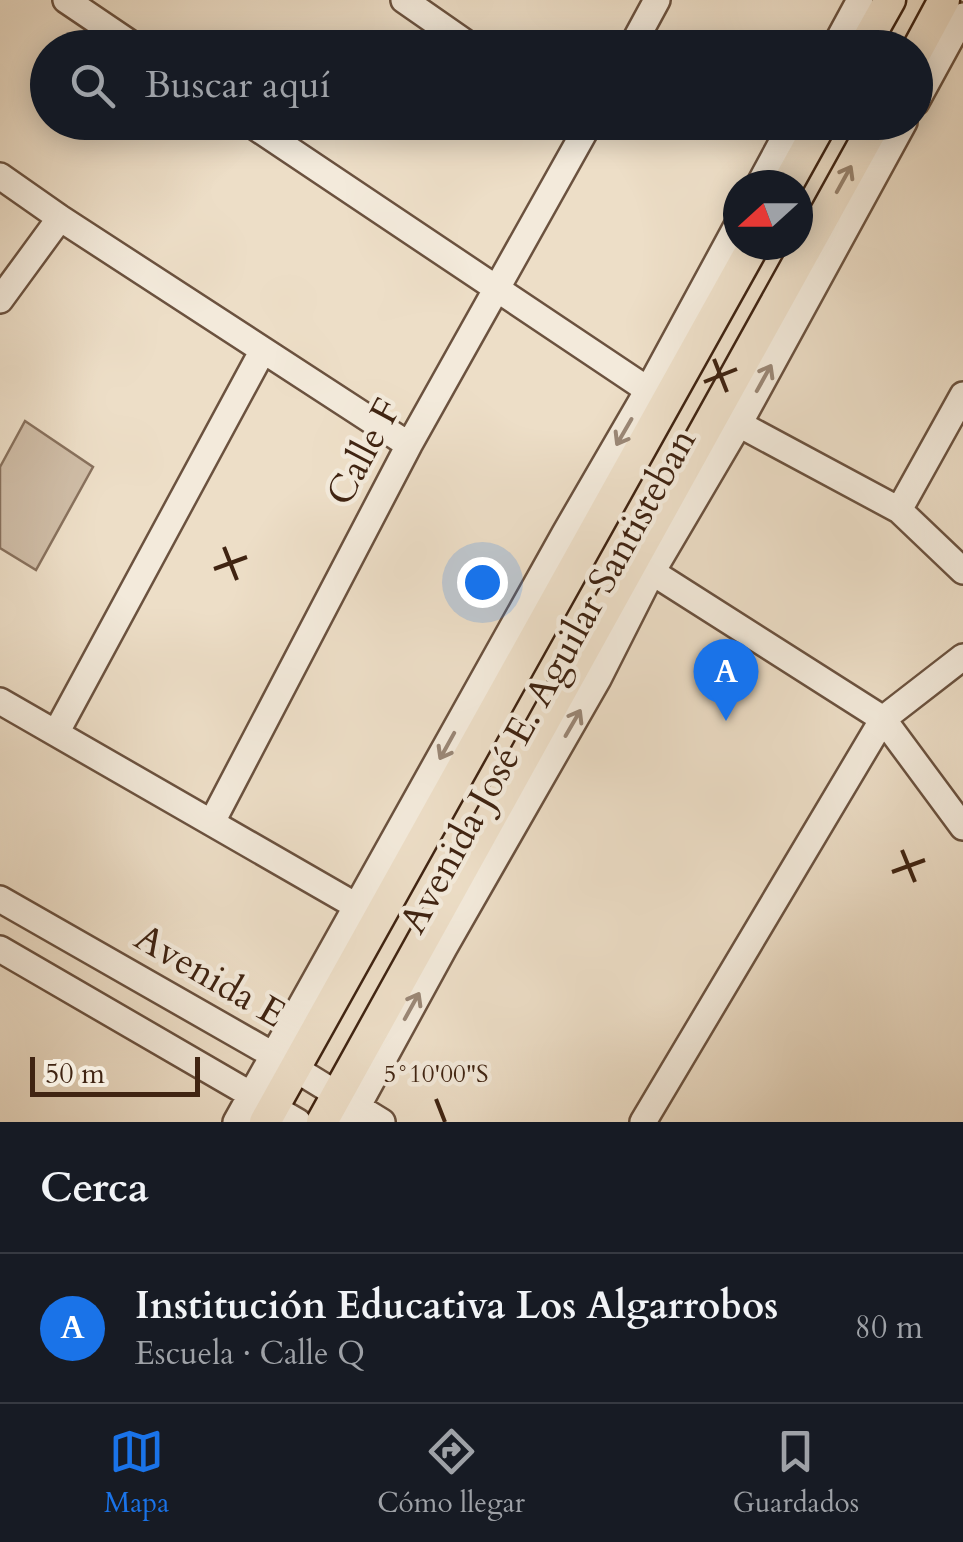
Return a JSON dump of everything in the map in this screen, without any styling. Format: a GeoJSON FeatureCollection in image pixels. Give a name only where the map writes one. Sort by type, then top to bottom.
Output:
{"type":"FeatureCollection","features":[{"type":"Feature","properties":{"kind":"main road"},"geometry":{"type":"LineString","coordinates":[[873,30],[890,0]]}},
{"type":"Feature","properties":{"kind":"main road"},"geometry":{"type":"LineString","coordinates":[[928,30],[944,0]]}},
{"type":"Feature","properties":{"kind":"main road"},"geometry":{"type":"LineString","coordinates":[[795,170],[812,140]]}},
{"type":"Feature","properties":{"kind":"main road","name":"Avenida José E. Aguilar Santisteban"},"geometry":{"type":"LineString","coordinates":[[341,1112],[866,140]]}},
{"type":"Feature","properties":{"kind":"main road","name":"Avenida José E. Aguilar Santisteban"},"geometry":{"type":"LineString","coordinates":[[271,1112],[284,1062],[745,260]]}},
{"type":"Feature","properties":{"kind":"street"},"geometry":{"type":"LineString","coordinates":[[66,0],[110,30]]}},
{"type":"Feature","properties":{"kind":"street"},"geometry":{"type":"LineString","coordinates":[[404,0],[447,30]]}},
{"type":"Feature","properties":{"kind":"street"},"geometry":{"type":"LineString","coordinates":[[641,30],[657,0]]}},
{"type":"Feature","properties":{"kind":"street"},"geometry":{"type":"LineString","coordinates":[[844,30],[860,0]]}},
{"type":"Feature","properties":{"kind":"street"},"geometry":{"type":"LineString","coordinates":[[933,71],[963,16]]}},
{"type":"Feature","properties":{"kind":"street"},"geometry":{"type":"LineString","coordinates":[[275,140],[648,390]]}},
{"type":"Feature","properties":{"kind":"street","name":"Calle F"},"geometry":{"type":"LineString","coordinates":[[212,822],[409,445],[578,140]]}},
{"type":"Feature","properties":{"kind":"street"},"geometry":{"type":"LineString","coordinates":[[767,170],[783,140]]}},
{"type":"Feature","properties":{"kind":"street","name":"Avenida José E. Aguilar Santisteban"},"geometry":{"type":"LineString","coordinates":[[341,1112],[444,948],[598,679],[652,572],[739,424],[894,140]]}},
{"type":"Feature","properties":{"kind":"street"},"geometry":{"type":"LineString","coordinates":[[0,176],[409,445]]}},
{"type":"Feature","properties":{"kind":"street"},"geometry":{"type":"LineString","coordinates":[[0,300],[60,218]]}},
{"type":"Feature","properties":{"kind":"street","name":"Avenida José E. Aguilar Santisteban"},"geometry":{"type":"LineString","coordinates":[[284,1062],[358,907],[723,252]]}},
{"type":"Feature","properties":{"kind":"street"},"geometry":{"type":"LineString","coordinates":[[56,733],[262,350]]}},
{"type":"Feature","properties":{"kind":"street"},"geometry":{"type":"LineString","coordinates":[[898,510],[953,422],[963,394]]}},
{"type":"Feature","properties":{"kind":"street"},"geometry":{"type":"LineString","coordinates":[[739,424],[898,510],[963,570]]}},
{"type":"Feature","properties":{"kind":"street"},"geometry":{"type":"LineString","coordinates":[[652,572],[883,719],[963,827]]}},
{"type":"Feature","properties":{"kind":"street"},"geometry":{"type":"LineString","coordinates":[[644,1122],[883,719],[963,657]]}},
{"type":"Feature","properties":{"kind":"street"},"geometry":{"type":"LineString","coordinates":[[0,701],[358,907]]}},
{"type":"Feature","properties":{"kind":"street","name":"Avenida E"},"geometry":{"type":"LineString","coordinates":[[0,899],[284,1062],[341,1112],[382,1122]]}},
{"type":"Feature","properties":{"kind":"street"},"geometry":{"type":"LineString","coordinates":[[0,950],[271,1112]]}},
{"type":"Feature","properties":{"kind":"street","name":"Avenida José E. Aguilar Santisteban"},"geometry":{"type":"LineString","coordinates":[[236,1122],[271,1112]]}},
{"type":"Feature","properties":{"kind":"shaded area"},"geometry":{"type":"Polygon","coordinates":[[[25,421],[93,467],[36,570],[0,548],[0,467],[25,421]]]}},
{"type":"Feature","properties":{"kind":"place","name":"Institución Educativa Los Algarrobos"},"geometry":{"type":"Point","coordinates":[726,721]}}]}
